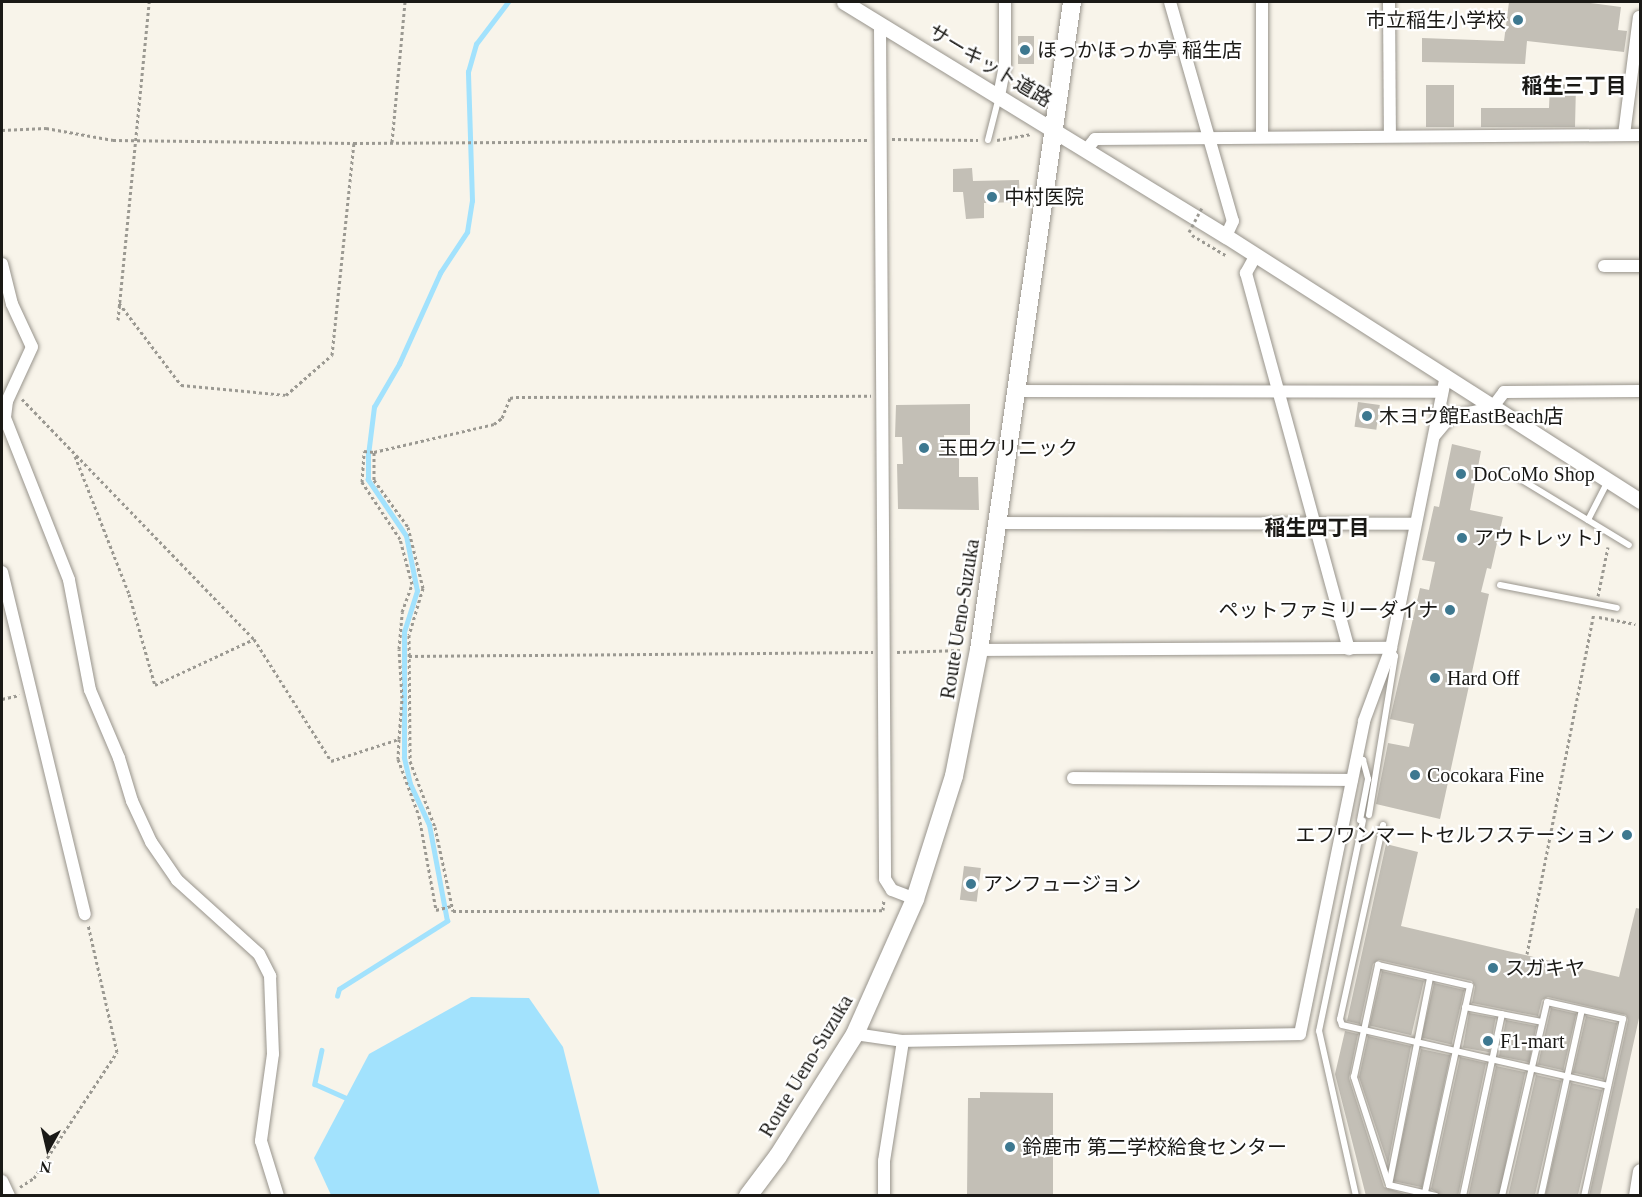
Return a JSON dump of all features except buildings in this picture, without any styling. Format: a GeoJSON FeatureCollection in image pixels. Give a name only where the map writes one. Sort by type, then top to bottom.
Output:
{"type":"FeatureCollection","features":[{"type":"Feature","properties":{"kind":"main road","name":"Route Ueno-Suzuka"},"geometry":{"type":"LineString","coordinates":[[748,1196],[778,1156],[855,1034],[915,899],[954,776],[979,650],[1072,2]]}},
{"type":"Feature","properties":{"kind":"street","name":"サーキット道路"},"geometry":{"type":"LineString","coordinates":[[844,2],[1226,236],[1446,375],[1492,408],[1641,501]]}},
{"type":"Feature","properties":{"kind":"street"},"geometry":{"type":"LineString","coordinates":[[999,96],[1005,66],[1005,2]]}},
{"type":"Feature","properties":{"kind":"street"},"geometry":{"type":"LineString","coordinates":[[1170,2],[1233,221],[1226,236]]}},
{"type":"Feature","properties":{"kind":"street"},"geometry":{"type":"LineString","coordinates":[[1262,2],[1262,137]]}},
{"type":"Feature","properties":{"kind":"street"},"geometry":{"type":"LineString","coordinates":[[1389,2],[1390,135]]}},
{"type":"Feature","properties":{"kind":"street"},"geometry":{"type":"LineString","coordinates":[[1624,135],[1639,17]]}},
{"type":"Feature","properties":{"kind":"street"},"geometry":{"type":"LineString","coordinates":[[880,26],[885,879],[891,888],[915,899]]}},
{"type":"Feature","properties":{"kind":"street"},"geometry":{"type":"LineString","coordinates":[[1087,149],[1095,139],[1390,135],[1641,135]]}},
{"type":"Feature","properties":{"kind":"street"},"geometry":{"type":"LineString","coordinates":[[1256,255],[1246,273],[1349,649]]}},
{"type":"Feature","properties":{"kind":"street"},"geometry":{"type":"LineString","coordinates":[[2,264],[12,304],[32,347],[3,419],[69,580],[90,690],[142,825],[177,880],[259,954],[268,970],[273,1054],[261,1141],[278,1196]]}},
{"type":"Feature","properties":{"kind":"street"},"geometry":{"type":"LineString","coordinates":[[1604,266],[1641,266]]}},
{"type":"Feature","properties":{"kind":"street"},"geometry":{"type":"LineString","coordinates":[[855,1034],[903,1041],[1300,1034],[1364,721],[1391,648],[1446,375]]}},
{"type":"Feature","properties":{"kind":"street"},"geometry":{"type":"LineString","coordinates":[[1016,391],[1442,392]]}},
{"type":"Feature","properties":{"kind":"street"},"geometry":{"type":"LineString","coordinates":[[1432,441],[1450,417],[1492,408],[1504,392],[1641,391]]}},
{"type":"Feature","properties":{"kind":"street"},"geometry":{"type":"LineString","coordinates":[[998,523],[1415,524]]}},
{"type":"Feature","properties":{"kind":"street"},"geometry":{"type":"LineString","coordinates":[[2,572],[85,914]]}},
{"type":"Feature","properties":{"kind":"street"},"geometry":{"type":"LineString","coordinates":[[979,650],[1391,648]]}},
{"type":"Feature","properties":{"kind":"street"},"geometry":{"type":"LineString","coordinates":[[1073,778],[1352,780]]}},
{"type":"Feature","properties":{"kind":"street"},"geometry":{"type":"LineString","coordinates":[[884,1196],[884,1161],[903,1041]]}},
{"type":"Feature","properties":{"kind":"street"},"geometry":{"type":"LineString","coordinates":[[1636,1196],[1641,1171]]}},
{"type":"Feature","properties":{"kind":"street"},"geometry":{"type":"LineString","coordinates":[[2,1181],[10,1194]]}},
{"type":"Feature","properties":{"kind":"lane"},"geometry":{"type":"LineString","coordinates":[[988,140],[999,96]]}},
{"type":"Feature","properties":{"kind":"lane"},"geometry":{"type":"LineString","coordinates":[[1522,480],[1629,545]]}},
{"type":"Feature","properties":{"kind":"lane"},"geometry":{"type":"LineString","coordinates":[[1588,520],[1608,481]]}},
{"type":"Feature","properties":{"kind":"lane"},"geometry":{"type":"LineString","coordinates":[[1500,585],[1617,608]]}},
{"type":"Feature","properties":{"kind":"lane"},"geometry":{"type":"LineString","coordinates":[[1369,815],[1395,656],[1391,648]]}},
{"type":"Feature","properties":{"kind":"lane"},"geometry":{"type":"LineString","coordinates":[[1356,1196],[1319,1031],[1368,779],[1362,760],[1357,756]]}},
{"type":"Feature","properties":{"kind":"lane"},"geometry":{"type":"LineString","coordinates":[[1383,825],[1340,1018],[1342,1025],[1608,1086]]}},
{"type":"Feature","properties":{"kind":"lane"},"geometry":{"type":"LineString","coordinates":[[1389,1185],[1354,1077],[1378,965],[1470,986],[1425,1193]]}},
{"type":"Feature","properties":{"kind":"lane"},"geometry":{"type":"LineString","coordinates":[[1389,1185],[1430,977]]}},
{"type":"Feature","properties":{"kind":"lane"},"geometry":{"type":"LineString","coordinates":[[1502,1196],[1547,1002],[1623,1019],[1584,1196]]}},
{"type":"Feature","properties":{"kind":"lane"},"geometry":{"type":"LineString","coordinates":[[1465,1007],[1542,1022]]}},
{"type":"Feature","properties":{"kind":"lane"},"geometry":{"type":"LineString","coordinates":[[1541,1196],[1582,1010]]}},
{"type":"Feature","properties":{"kind":"lane"},"geometry":{"type":"LineString","coordinates":[[1463,1196],[1502,1014]]}},
{"type":"Feature","properties":{"kind":"lane"},"geometry":{"type":"LineString","coordinates":[[1389,1185],[1436,1196]]}},
{"type":"Feature","properties":{"kind":"path"},"geometry":{"type":"LineString","coordinates":[[118,320],[149,2]]}},
{"type":"Feature","properties":{"kind":"path"},"geometry":{"type":"LineString","coordinates":[[392,142],[405,2]]}},
{"type":"Feature","properties":{"kind":"path"},"geometry":{"type":"LineString","coordinates":[[2,130],[46,128],[113,140],[354,143],[1012,140],[1053,128]]}},
{"type":"Feature","properties":{"kind":"path"},"geometry":{"type":"LineString","coordinates":[[119,303],[181,385],[286,395],[332,355],[354,143]]}},
{"type":"Feature","properties":{"kind":"path"},"geometry":{"type":"LineString","coordinates":[[1202,208],[1189,232],[1234,260]]}},
{"type":"Feature","properties":{"kind":"path"},"geometry":{"type":"LineString","coordinates":[[14,388],[75,456],[254,639],[331,761],[399,740]]}},
{"type":"Feature","properties":{"kind":"path"},"geometry":{"type":"LineString","coordinates":[[451,906],[436,910],[419,816],[398,759],[402,698],[399,649],[402,612],[412,584],[400,539],[362,482],[364,450],[373,452],[494,424],[502,418],[510,398],[516,397],[881,396]]}},
{"type":"Feature","properties":{"kind":"path"},"geometry":{"type":"LineString","coordinates":[[373,452],[374,480],[408,528],[423,588],[421,603],[411,620],[410,761],[435,827],[453,911],[883,910],[884,896],[891,888]]}},
{"type":"Feature","properties":{"kind":"path"},"geometry":{"type":"LineString","coordinates":[[75,456],[129,594],[155,685],[254,639]]}},
{"type":"Feature","properties":{"kind":"path"},"geometry":{"type":"LineString","coordinates":[[1527,954],[1608,547]]}},
{"type":"Feature","properties":{"kind":"path"},"geometry":{"type":"LineString","coordinates":[[409,656],[979,650]]}},
{"type":"Feature","properties":{"kind":"path"},"geometry":{"type":"LineString","coordinates":[[2,699],[31,692]]}},
{"type":"Feature","properties":{"kind":"path"},"geometry":{"type":"LineString","coordinates":[[10,1194],[34,1178],[117,1052],[85,914]]}},
{"type":"Feature","properties":{"kind":"water"},"geometry":{"type":"Polygon","coordinates":[[[471,997],[529,998],[563,1047],[600,1195],[331,1195],[314,1158],[369,1054],[471,997]]]}},
{"type":"Feature","properties":{"kind":"waterway"},"geometry":{"type":"LineString","coordinates":[[337,996],[339,989],[447,921],[429,825],[410,784],[404,758],[404,632],[417,591],[406,536],[368,480],[368,455],[374,407],[399,364],[440,273],[467,232],[472,201],[468,72],[476,44],[508,2]]}},
{"type":"Feature","properties":{"kind":"waterway"},"geometry":{"type":"LineString","coordinates":[[322,1050],[315,1084],[346,1098]]}},
{"type":"Feature","properties":{"kind":"place","name":"市立稲生小学校"},"geometry":{"type":"Point","coordinates":[1518,20]}},
{"type":"Feature","properties":{"kind":"place","name":"ほっかほっか亭 稲生店"},"geometry":{"type":"Point","coordinates":[1025,50]}},
{"type":"Feature","properties":{"kind":"place","name":"中村医院"},"geometry":{"type":"Point","coordinates":[992,197]}},
{"type":"Feature","properties":{"kind":"place","name":"木ヨウ館EastBeach店"},"geometry":{"type":"Point","coordinates":[1367,416]}},
{"type":"Feature","properties":{"kind":"place","name":"玉田クリニック"},"geometry":{"type":"Point","coordinates":[924,448]}},
{"type":"Feature","properties":{"kind":"place","name":"DoCoMo Shop"},"geometry":{"type":"Point","coordinates":[1461,474]}},
{"type":"Feature","properties":{"kind":"place","name":"アウトレットJ"},"geometry":{"type":"Point","coordinates":[1462,538]}},
{"type":"Feature","properties":{"kind":"place","name":"ペットファミリーダイナ"},"geometry":{"type":"Point","coordinates":[1450,610]}},
{"type":"Feature","properties":{"kind":"place","name":"Hard Off"},"geometry":{"type":"Point","coordinates":[1435,678]}},
{"type":"Feature","properties":{"kind":"place","name":"Cocokara Fine"},"geometry":{"type":"Point","coordinates":[1415,775]}},
{"type":"Feature","properties":{"kind":"place","name":"エフワンマートセルフステーション"},"geometry":{"type":"Point","coordinates":[1627,835]}},
{"type":"Feature","properties":{"kind":"place","name":"アンフュージョン"},"geometry":{"type":"Point","coordinates":[971,884]}},
{"type":"Feature","properties":{"kind":"place","name":"スガキヤ"},"geometry":{"type":"Point","coordinates":[1493,968]}},
{"type":"Feature","properties":{"kind":"place","name":"F1-mart"},"geometry":{"type":"Point","coordinates":[1488,1041]}},
{"type":"Feature","properties":{"kind":"place","name":"鈴鹿市 第二学校給食センター"},"geometry":{"type":"Point","coordinates":[1010,1147]}},
{"type":"Feature","properties":{"kind":"district","name":"稲生三丁目"},"geometry":{"type":"Point","coordinates":[1574,86]}},
{"type":"Feature","properties":{"kind":"district","name":"稲生四丁目"},"geometry":{"type":"Point","coordinates":[1317,528]}}]}
